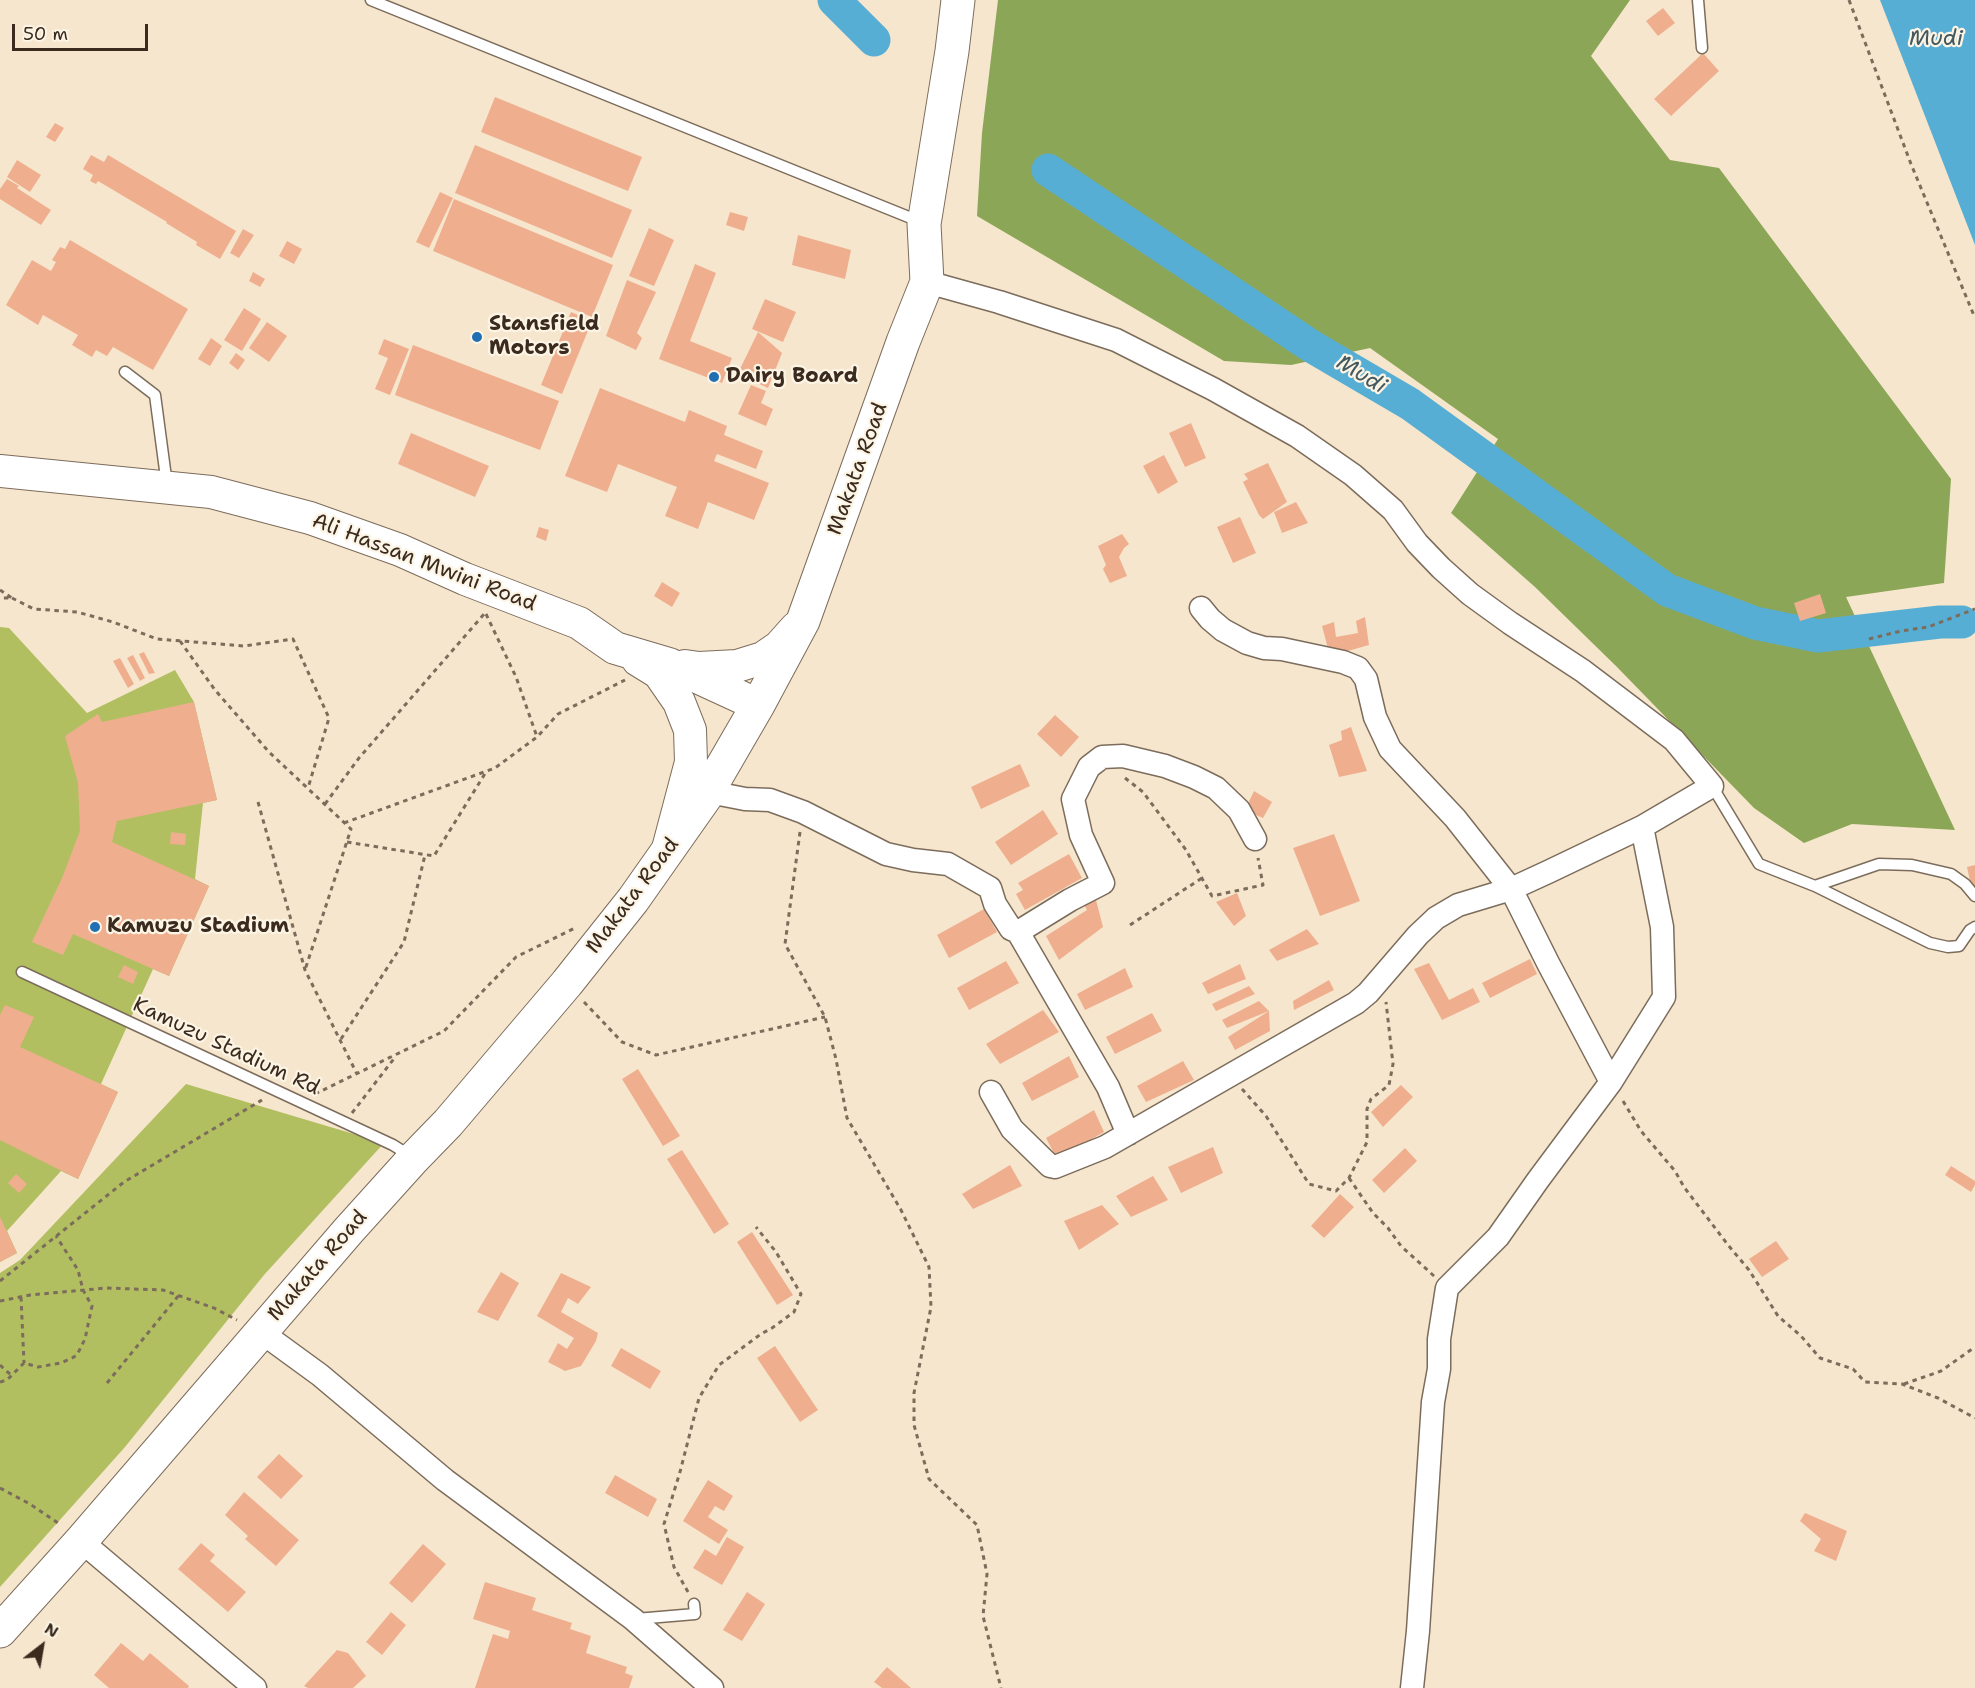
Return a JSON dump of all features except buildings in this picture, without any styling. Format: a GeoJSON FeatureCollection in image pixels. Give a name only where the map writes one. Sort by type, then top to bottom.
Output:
{"type":"FeatureCollection","features":[{"type":"Feature","properties":{"kind":"main road","name":"Makata Road"},"geometry":{"type":"LineString","coordinates":[[0,1630],[81,1541],[414,1158],[448,1123],[567,983],[633,900],[709,792],[803,621],[903,342],[927,282],[924,224],[958,0]]}},
{"type":"Feature","properties":{"kind":"main road","name":"Ali Hassan Mwini Road"},"geometry":{"type":"LineString","coordinates":[[0,471],[211,492],[310,518],[400,550],[465,579],[579,624],[615,648],[758,705]]}},
{"type":"Feature","properties":{"kind":"main road"},"geometry":{"type":"LineString","coordinates":[[668,849],[691,762],[690,730],[679,702],[659,673],[661,666],[699,668],[737,666],[763,658],[778,647],[803,621]]}},
{"type":"Feature","properties":{"kind":"street"},"geometry":{"type":"LineString","coordinates":[[927,282],[999,302],[1116,340],[1213,389],[1297,436],[1353,475],[1393,510],[1417,543],[1470,594],[1583,670],[1674,740],[1712,786],[1642,827],[1511,889],[1458,905],[1436,918],[1418,935],[1368,993],[1356,1003],[1105,1147],[1055,1167],[1050,1166],[1012,1129],[991,1092]]}},
{"type":"Feature","properties":{"kind":"street"},"geometry":{"type":"LineString","coordinates":[[1201,608],[1209,619],[1223,630],[1247,643],[1343,662],[1358,668],[1366,679],[1375,717],[1390,749],[1455,818],[1511,889],[1611,1082]]}},
{"type":"Feature","properties":{"kind":"street"},"geometry":{"type":"LineString","coordinates":[[1018,932],[1103,883],[1081,836],[1073,799],[1089,767],[1101,758],[1123,756],[1165,766],[1216,788],[1239,810],[1255,839]]}},
{"type":"Feature","properties":{"kind":"street"},"geometry":{"type":"LineString","coordinates":[[709,792],[745,799],[770,800],[803,812],[886,854],[948,864],[990,888],[995,904],[1011,929],[1018,932],[1108,1087],[1128,1134]]}},
{"type":"Feature","properties":{"kind":"street"},"geometry":{"type":"LineString","coordinates":[[1412,1688],[1418,1631],[1433,1402],[1439,1369],[1440,1339],[1447,1288],[1498,1238],[1611,1082],[1664,997],[1662,927],[1642,827]]}},
{"type":"Feature","properties":{"kind":"street"},"geometry":{"type":"LineString","coordinates":[[261,1332],[320,1376],[445,1480],[633,1619],[712,1688]]}},
{"type":"Feature","properties":{"kind":"street"},"geometry":{"type":"LineString","coordinates":[[81,1541],[255,1688]]}},
{"type":"Feature","properties":{"kind":"lane"},"geometry":{"type":"LineString","coordinates":[[371,0],[924,224]]}},
{"type":"Feature","properties":{"kind":"lane"},"geometry":{"type":"LineString","coordinates":[[1698,0],[1702,48]]}},
{"type":"Feature","properties":{"kind":"lane"},"geometry":{"type":"LineString","coordinates":[[125,372],[155,395],[168,488]]}},
{"type":"Feature","properties":{"kind":"lane"},"geometry":{"type":"LineString","coordinates":[[1712,786],[1759,864],[1815,886],[1930,943],[1948,947],[1959,946],[1973,930]]}},
{"type":"Feature","properties":{"kind":"lane"},"geometry":{"type":"LineString","coordinates":[[1815,886],[1879,864],[1912,865],[1951,874],[1965,884],[1975,896]]}},
{"type":"Feature","properties":{"kind":"lane","name":"Kamuzu Stadium Rd"},"geometry":{"type":"LineString","coordinates":[[22,972],[393,1145],[414,1158]]}},
{"type":"Feature","properties":{"kind":"lane"},"geometry":{"type":"LineString","coordinates":[[633,1619],[695,1614],[694,1604]]}},
{"type":"Feature","properties":{"kind":"path"},"geometry":{"type":"LineString","coordinates":[[1849,0],[1911,164],[1975,318]]}},
{"type":"Feature","properties":{"kind":"path"},"geometry":{"type":"LineString","coordinates":[[465,579],[485,613],[516,677],[537,737]]}},
{"type":"Feature","properties":{"kind":"path"},"geometry":{"type":"LineString","coordinates":[[0,590],[34,609],[77,612],[113,622],[157,639],[244,646],[293,639],[329,718],[308,788]]}},
{"type":"Feature","properties":{"kind":"path"},"geometry":{"type":"LineString","coordinates":[[0,598],[12,598]]}},
{"type":"Feature","properties":{"kind":"path"},"geometry":{"type":"LineString","coordinates":[[1869,639],[1928,627],[1975,609]]}},
{"type":"Feature","properties":{"kind":"path"},"geometry":{"type":"LineString","coordinates":[[325,804],[359,758],[485,613]]}},
{"type":"Feature","properties":{"kind":"path"},"geometry":{"type":"LineString","coordinates":[[180,641],[215,690],[269,752],[351,829],[305,970]]}},
{"type":"Feature","properties":{"kind":"path"},"geometry":{"type":"LineString","coordinates":[[344,823],[495,768],[537,737],[558,714],[661,666]]}},
{"type":"Feature","properties":{"kind":"path"},"geometry":{"type":"LineString","coordinates":[[1101,758],[1143,792],[1186,850],[1212,896],[1263,885],[1255,839]]}},
{"type":"Feature","properties":{"kind":"path"},"geometry":{"type":"LineString","coordinates":[[347,842],[434,856],[487,771]]}},
{"type":"Feature","properties":{"kind":"path"},"geometry":{"type":"LineString","coordinates":[[258,802],[305,970],[357,1074]]}},
{"type":"Feature","properties":{"kind":"path"},"geometry":{"type":"LineString","coordinates":[[803,812],[785,944],[825,1017],[836,1059],[847,1118],[901,1210],[929,1267],[931,1307],[914,1393],[914,1425],[928,1479],[977,1525],[987,1574],[983,1616],[1001,1688]]}},
{"type":"Feature","properties":{"kind":"path"},"geometry":{"type":"LineString","coordinates":[[341,1039],[404,942],[425,855]]}},
{"type":"Feature","properties":{"kind":"path"},"geometry":{"type":"LineString","coordinates":[[1130,925],[1202,878]]}},
{"type":"Feature","properties":{"kind":"path"},"geometry":{"type":"LineString","coordinates":[[298,1102],[444,1031],[516,957],[580,926]]}},
{"type":"Feature","properties":{"kind":"path"},"geometry":{"type":"LineString","coordinates":[[1230,1076],[1266,1116],[1309,1184],[1336,1191],[1349,1178],[1367,1142],[1367,1109],[1371,1099],[1389,1085],[1393,1064],[1382,976]]}},
{"type":"Feature","properties":{"kind":"path"},"geometry":{"type":"LineString","coordinates":[[567,983],[622,1042],[656,1055],[825,1017]]}},
{"type":"Feature","properties":{"kind":"path"},"geometry":{"type":"LineString","coordinates":[[344,1124],[396,1055]]}},
{"type":"Feature","properties":{"kind":"path"},"geometry":{"type":"LineString","coordinates":[[1611,1082],[1641,1131],[1675,1171],[1683,1187],[1749,1270],[1778,1316],[1801,1336],[1820,1358],[1853,1369],[1864,1382],[1902,1384],[1938,1398],[1975,1418]]}},
{"type":"Feature","properties":{"kind":"path"},"geometry":{"type":"LineString","coordinates":[[0,1281],[124,1182],[276,1091]]}},
{"type":"Feature","properties":{"kind":"path"},"geometry":{"type":"LineString","coordinates":[[1349,1178],[1373,1213],[1401,1246],[1447,1288]]}},
{"type":"Feature","properties":{"kind":"path"},"geometry":{"type":"LineString","coordinates":[[694,1604],[674,1567],[664,1524],[699,1398],[719,1365],[794,1312],[801,1294],[777,1252],[756,1227]]}},
{"type":"Feature","properties":{"kind":"path"},"geometry":{"type":"LineString","coordinates":[[24,1362],[38,1366],[62,1363],[77,1355],[85,1339],[92,1306],[83,1290],[78,1270],[56,1236]]}},
{"type":"Feature","properties":{"kind":"path"},"geometry":{"type":"LineString","coordinates":[[0,1301],[106,1288],[163,1290],[214,1308],[261,1332]]}},
{"type":"Feature","properties":{"kind":"path"},"geometry":{"type":"LineString","coordinates":[[108,1383],[179,1295]]}},
{"type":"Feature","properties":{"kind":"path"},"geometry":{"type":"LineString","coordinates":[[0,1382],[7,1380],[24,1362],[21,1297]]}},
{"type":"Feature","properties":{"kind":"path"},"geometry":{"type":"LineString","coordinates":[[1902,1384],[1941,1371],[1975,1347]]}},
{"type":"Feature","properties":{"kind":"path"},"geometry":{"type":"LineString","coordinates":[[0,1365],[11,1376]]}},
{"type":"Feature","properties":{"kind":"path"},"geometry":{"type":"LineString","coordinates":[[0,1488],[52,1518],[81,1541]]}},
{"type":"Feature","properties":{"kind":"green space"},"geometry":{"type":"Polygon","coordinates":[[[998,0],[1630,0],[1591,56],[1670,160],[1719,168],[1951,479],[1944,583],[1846,597],[1955,830],[1852,824],[1804,843],[1754,808],[1617,667],[1535,587],[1451,513],[1498,439],[1370,348],[1291,365],[1224,361],[977,216],[982,133],[998,0]]]}},
{"type":"Feature","properties":{"kind":"green space","name":"Kamuzu Stadium"},"geometry":{"type":"Polygon","coordinates":[[[0,627],[9,628],[87,713],[175,670],[194,702],[217,800],[203,803],[195,879],[209,886],[169,976],[153,969],[101,1084],[118,1092],[78,1179],[61,1171],[7,1231],[17,1253],[0,1262],[0,627]]]}},
{"type":"Feature","properties":{"kind":"green space"},"geometry":{"type":"Polygon","coordinates":[[[186,1084],[384,1143],[264,1275],[125,1447],[0,1587],[0,1273],[20,1260],[186,1084]]]}},
{"type":"Feature","properties":{"kind":"water","name":"Mudi"},"geometry":{"type":"Polygon","coordinates":[[[1880,0],[1975,0],[1975,245],[1880,0]]]}},
{"type":"Feature","properties":{"kind":"waterway","name":"Mudi"},"geometry":{"type":"LineString","coordinates":[[834,0],[874,40]]}},
{"type":"Feature","properties":{"kind":"waterway","name":"Mudi"},"geometry":{"type":"LineString","coordinates":[[1048,170],[1311,346],[1410,404],[1667,590],[1755,623],[1818,636],[1940,622],[1962,622]]}},
{"type":"Feature","properties":{"kind":"place","name":"Stansfield Motors"},"geometry":{"type":"Point","coordinates":[477,337]}},
{"type":"Feature","properties":{"kind":"place","name":"Dairy Board"},"geometry":{"type":"Point","coordinates":[714,377]}},
{"type":"Feature","properties":{"kind":"place","name":"Kamuzu Stadium"},"geometry":{"type":"Point","coordinates":[95,927]}}]}
